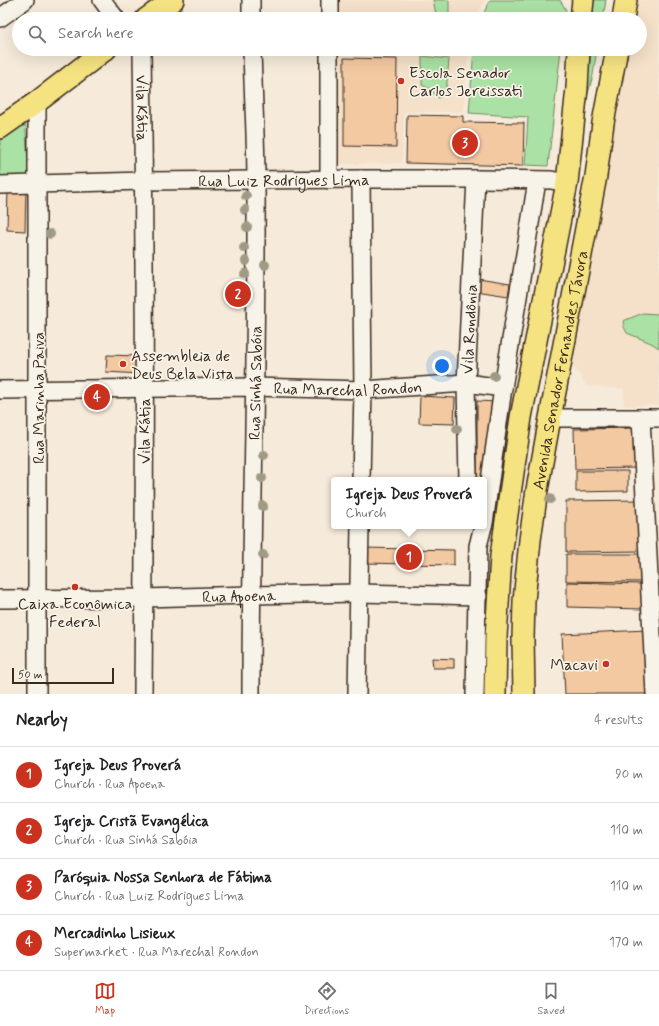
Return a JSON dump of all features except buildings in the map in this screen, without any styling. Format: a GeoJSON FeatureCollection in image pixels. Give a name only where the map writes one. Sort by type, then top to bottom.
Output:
{"type":"FeatureCollection","features":[{"type":"Feature","properties":{"kind":"main road"},"geometry":{"type":"LineString","coordinates":[[156,12],[173,0]]}},
{"type":"Feature","properties":{"kind":"main road"},"geometry":{"type":"LineString","coordinates":[[581,12],[582,0]]}},
{"type":"Feature","properties":{"kind":"main road"},"geometry":{"type":"LineString","coordinates":[[624,12],[626,0]]}},
{"type":"Feature","properties":{"kind":"main road"},"geometry":{"type":"LineString","coordinates":[[0,128],[37,102],[97,56]]}},
{"type":"Feature","properties":{"kind":"main road","name":"Avenida Senador Fernandes Távora"},"geometry":{"type":"LineString","coordinates":[[495,694],[496,637],[501,556],[521,417],[567,183],[579,56]]}},
{"type":"Feature","properties":{"kind":"main road","name":"Avenida Senador Fernandes Távora"},"geometry":{"type":"LineString","coordinates":[[524,694],[524,601],[537,490],[596,176],[603,123],[616,56]]}},
{"type":"Feature","properties":{"kind":"street"},"geometry":{"type":"LineString","coordinates":[[0,18],[25,0]]}},
{"type":"Feature","properties":{"kind":"street"},"geometry":{"type":"LineString","coordinates":[[102,0],[111,12]]}},
{"type":"Feature","properties":{"kind":"street"},"geometry":{"type":"LineString","coordinates":[[251,0],[251,12]]}},
{"type":"Feature","properties":{"kind":"street"},"geometry":{"type":"LineString","coordinates":[[330,0],[330,12]]}},
{"type":"Feature","properties":{"kind":"street","name":"Vila Kátia"},"geometry":{"type":"LineString","coordinates":[[142,56],[144,181],[143,694]]}},
{"type":"Feature","properties":{"kind":"street","name":"Rua Sinhá Sabóia"},"geometry":{"type":"LineString","coordinates":[[251,694],[256,181],[252,56]]}},
{"type":"Feature","properties":{"kind":"street"},"geometry":{"type":"LineString","coordinates":[[329,56],[329,180]]}},
{"type":"Feature","properties":{"kind":"street","name":"Rua Marinha Paiva"},"geometry":{"type":"LineString","coordinates":[[37,102],[37,694]]}},
{"type":"Feature","properties":{"kind":"street"},"geometry":{"type":"LineString","coordinates":[[361,179],[363,390],[361,477]]}},
{"type":"Feature","properties":{"kind":"street","name":"Rua Luiz Rodrigues Lima"},"geometry":{"type":"LineString","coordinates":[[0,185],[144,181],[361,179],[551,180],[567,183]]}},
{"type":"Feature","properties":{"kind":"street","name":"Vila Rondônia"},"geometry":{"type":"LineString","coordinates":[[468,477],[466,383],[476,179]]}},
{"type":"Feature","properties":{"kind":"street"},"geometry":{"type":"LineString","coordinates":[[487,502],[503,388],[537,181]]}},
{"type":"Feature","properties":{"kind":"street","name":"Rua Marechal Rondon"},"geometry":{"type":"LineString","coordinates":[[0,390],[254,387],[363,390],[466,383],[503,388]]}},
{"type":"Feature","properties":{"kind":"street"},"geometry":{"type":"LineString","coordinates":[[550,418],[659,418]]}},
{"type":"Feature","properties":{"kind":"street"},"geometry":{"type":"LineString","coordinates":[[641,418],[655,694]]}},
{"type":"Feature","properties":{"kind":"street"},"geometry":{"type":"LineString","coordinates":[[357,694],[360,529]]}},
{"type":"Feature","properties":{"kind":"street"},"geometry":{"type":"LineString","coordinates":[[474,529],[478,546],[475,694]]}},
{"type":"Feature","properties":{"kind":"street"},"geometry":{"type":"LineString","coordinates":[[478,546],[482,529]]}},
{"type":"Feature","properties":{"kind":"street","name":"Rua Apoena"},"geometry":{"type":"LineString","coordinates":[[0,599],[144,598],[359,593],[478,596]]}},
{"type":"Feature","properties":{"kind":"shaded area","name":"Escola Senador Carlos Jereissati"},"geometry":{"type":"Polygon","coordinates":[[[337,0],[485,0],[479,12],[337,12],[337,0]]]}},
{"type":"Feature","properties":{"kind":"shaded area"},"geometry":{"type":"Polygon","coordinates":[[[635,0],[659,0],[659,405],[624,406],[624,389],[586,386],[571,361],[625,56],[647,56],[647,12],[632,12],[635,0]]]}},
{"type":"Feature","properties":{"kind":"shaded area","name":"Escola Senador Carlos Jereissati"},"geometry":{"type":"Polygon","coordinates":[[[337,56],[468,56],[464,112],[404,112],[402,163],[336,164],[337,56]]]}},
{"type":"Feature","properties":{"kind":"green space"},"geometry":{"type":"Polygon","coordinates":[[[433,0],[449,0],[449,12],[436,12],[433,0]]]}},
{"type":"Feature","properties":{"kind":"green space"},"geometry":{"type":"Polygon","coordinates":[[[490,0],[560,0],[566,10],[566,12],[484,12],[490,0]]]}},
{"type":"Feature","properties":{"kind":"green space"},"geometry":{"type":"Polygon","coordinates":[[[593,0],[606,0],[604,12],[593,12],[593,0]]]}},
{"type":"Feature","properties":{"kind":"green space"},"geometry":{"type":"Polygon","coordinates":[[[422,56],[449,59],[446,94],[438,98],[430,89],[422,85],[422,56]]]}},
{"type":"Feature","properties":{"kind":"green space"},"geometry":{"type":"Polygon","coordinates":[[[473,56],[560,56],[548,166],[525,165],[528,117],[469,113],[473,56]]]}},
{"type":"Feature","properties":{"kind":"green space"},"geometry":{"type":"Polygon","coordinates":[[[590,56],[596,56],[593,75],[586,101],[590,56]]]}},
{"type":"Feature","properties":{"kind":"green space"},"geometry":{"type":"Polygon","coordinates":[[[25,119],[29,178],[0,177],[0,137],[25,119]]]}},
{"type":"Feature","properties":{"kind":"green space"},"geometry":{"type":"Polygon","coordinates":[[[643,313],[659,314],[659,348],[627,333],[624,327],[623,321],[643,313]]]}},
{"type":"Feature","properties":{"kind":"place","name":"Escola Senador Carlos Jereissati"},"geometry":{"type":"Point","coordinates":[401,81]}},
{"type":"Feature","properties":{"kind":"place","name":"Paróquia Nossa Senhora de Fátima"},"geometry":{"type":"Point","coordinates":[465,143]}},
{"type":"Feature","properties":{"kind":"place","name":"Igreja Cristã Evangélica"},"geometry":{"type":"Point","coordinates":[238,294]}},
{"type":"Feature","properties":{"kind":"place","name":"Assembleia de Deus Bela Vista"},"geometry":{"type":"Point","coordinates":[123,364]}},
{"type":"Feature","properties":{"kind":"place","name":"Mercadinho Lisieux"},"geometry":{"type":"Point","coordinates":[97,397]}},
{"type":"Feature","properties":{"kind":"place","name":"Igreja Deus Proverá"},"geometry":{"type":"Point","coordinates":[409,557]}},
{"type":"Feature","properties":{"kind":"place","name":"Caixa Econômica Federal"},"geometry":{"type":"Point","coordinates":[75,587]}},
{"type":"Feature","properties":{"kind":"place","name":"Macavi"},"geometry":{"type":"Point","coordinates":[606,664]}}]}
